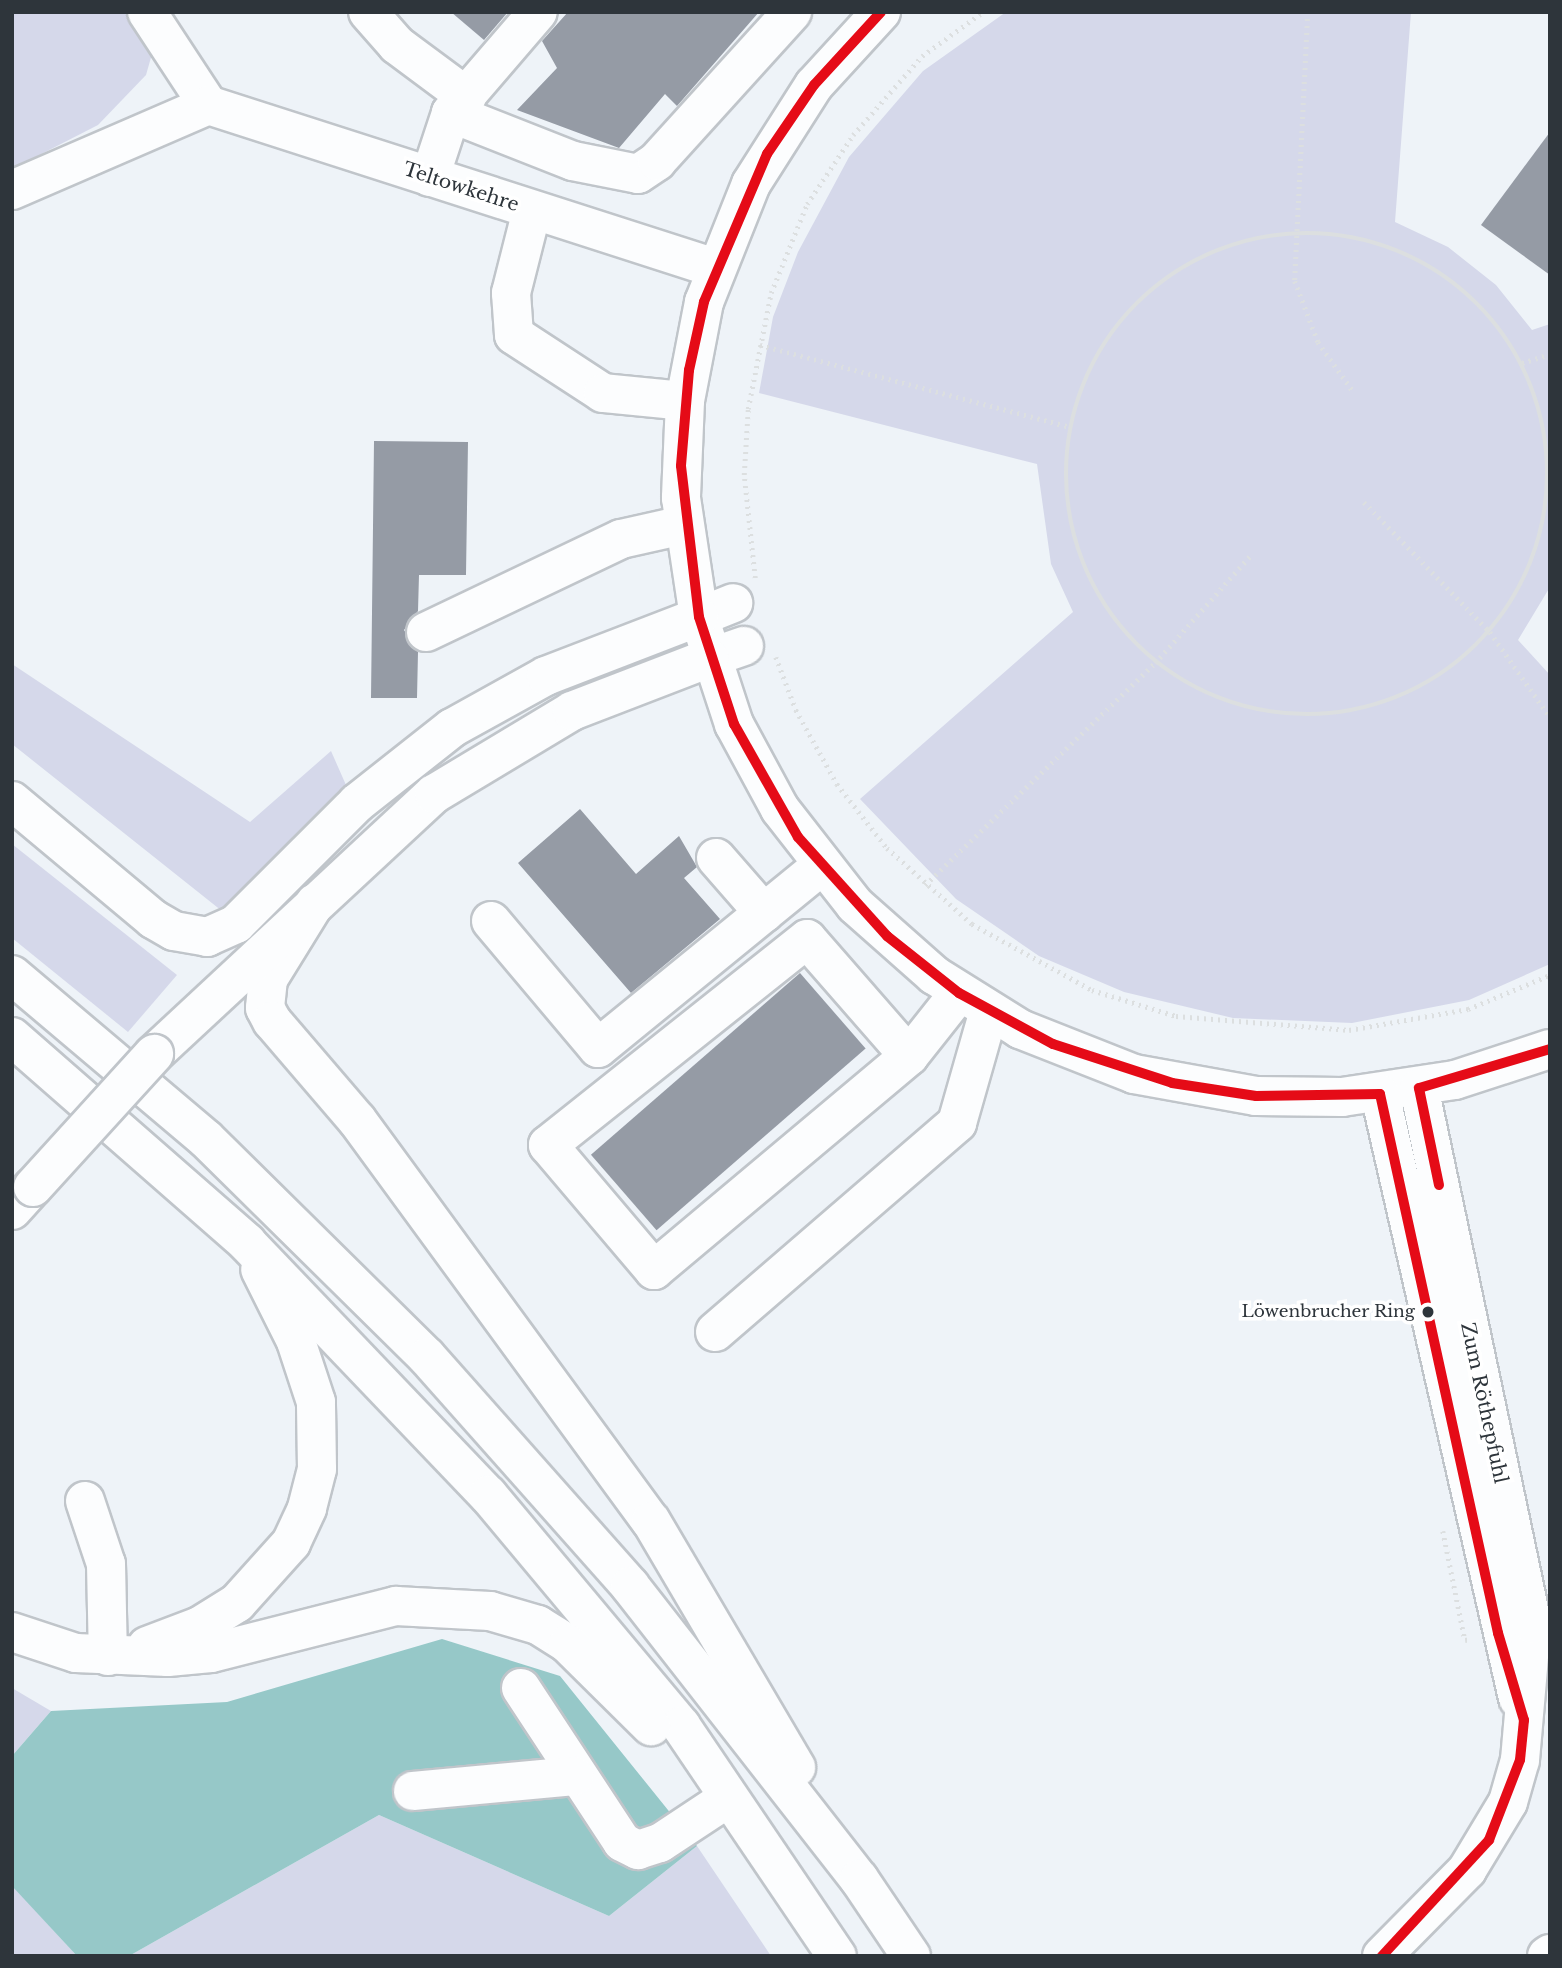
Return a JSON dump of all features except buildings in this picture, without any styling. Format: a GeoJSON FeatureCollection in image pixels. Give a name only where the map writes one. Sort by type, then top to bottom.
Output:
{"type":"FeatureCollection","features":[{"type":"Feature","properties":{"kind":"main road"},"geometry":{"type":"LineString","coordinates":[[12,190],[208,105],[147,12]]}},
{"type":"Feature","properties":{"kind":"main road"},"geometry":{"type":"LineString","coordinates":[[369,12],[397,45],[459,105],[573,161],[638,174],[676,141],[792,12]]}},
{"type":"Feature","properties":{"kind":"main road"},"geometry":{"type":"LineString","coordinates":[[430,177],[459,105],[538,12]]}},
{"type":"Feature","properties":{"kind":"main road"},"geometry":{"type":"LineString","coordinates":[[881,12],[788,122],[751,184],[715,268],[685,401],[683,525],[698,617],[743,652],[755,767],[821,866],[887,936],[974,1002],[1092,1060],[1172,1083],[1256,1096],[1380,1094],[1419,1088],[1550,1049]]}},
{"type":"Feature","properties":{"kind":"main road","name":"Teltowkehre"},"geometry":{"type":"LineString","coordinates":[[208,105],[715,268]]}},
{"type":"Feature","properties":{"kind":"main road"},"geometry":{"type":"LineString","coordinates":[[532,210],[511,293],[514,335],[603,393],[685,401]]}},
{"type":"Feature","properties":{"kind":"main road"},"geometry":{"type":"LineString","coordinates":[[426,632],[621,539],[683,525]]}},
{"type":"Feature","properties":{"kind":"main road"},"geometry":{"type":"LineString","coordinates":[[12,801],[153,919],[191,936],[207,937],[236,924],[357,803],[452,728],[546,676],[745,597]]}},
{"type":"Feature","properties":{"kind":"main road"},"geometry":{"type":"LineString","coordinates":[[22,1198],[193,1011],[425,802],[484,759],[572,711],[743,652]]}},
{"type":"Feature","properties":{"kind":"main road"},"geometry":{"type":"LineString","coordinates":[[716,858],[764,913]]}},
{"type":"Feature","properties":{"kind":"main road"},"geometry":{"type":"LineString","coordinates":[[491,921],[598,1048],[821,866]]}},
{"type":"Feature","properties":{"kind":"main road"},"geometry":{"type":"LineString","coordinates":[[193,1011],[286,876]]}},
{"type":"Feature","properties":{"kind":"main road"},"geometry":{"type":"LineString","coordinates":[[315,903],[268,979],[265,1008],[272,1021],[357,1120],[651,1521],[859,1879],[911,1956]]}},
{"type":"Feature","properties":{"kind":"main road"},"geometry":{"type":"LineString","coordinates":[[909,1056],[807,939],[548,1145],[654,1270],[974,1002]]}},
{"type":"Feature","properties":{"kind":"main road"},"geometry":{"type":"LineString","coordinates":[[12,975],[206,1139],[427,1357],[630,1586],[859,1879]]}},
{"type":"Feature","properties":{"kind":"main road"},"geometry":{"type":"LineString","coordinates":[[715,1332],[957,1123],[974,1002]]}},
{"type":"Feature","properties":{"kind":"main road"},"geometry":{"type":"LineString","coordinates":[[12,1037],[247,1243],[328,1321],[618,1644],[712,1767],[837,1956]]}},
{"type":"Feature","properties":{"kind":"main road","name":"Zum Röthepfuhl"},"geometry":{"type":"LineString","coordinates":[[1419,1088],[1532,1624],[1524,1720]]}},
{"type":"Feature","properties":{"kind":"main road","name":"Zum Röthepfuhl"},"geometry":{"type":"LineString","coordinates":[[1380,1094],[1495,1619],[1535,1757],[1489,1840],[1382,1956]]}},
{"type":"Feature","properties":{"kind":"main road"},"geometry":{"type":"LineString","coordinates":[[108,1656],[181,1634],[237,1603],[291,1543],[307,1508],[317,1469],[316,1402],[296,1341],[247,1243]]}},
{"type":"Feature","properties":{"kind":"main road"},"geometry":{"type":"LineString","coordinates":[[85,1501],[106,1564],[108,1656]]}},
{"type":"Feature","properties":{"kind":"main road"},"geometry":{"type":"LineString","coordinates":[[12,1632],[47,1646],[108,1656],[211,1653],[396,1606],[490,1611],[538,1625],[595,1664],[788,1884]]}},
{"type":"Feature","properties":{"kind":"main road"},"geometry":{"type":"LineString","coordinates":[[520,1688],[574,1776],[622,1842],[638,1850],[660,1843],[719,1804]]}},
{"type":"Feature","properties":{"kind":"main road"},"geometry":{"type":"LineString","coordinates":[[413,1791],[574,1776]]}},
{"type":"Feature","properties":{"kind":"path"},"geometry":{"type":"LineString","coordinates":[[745,597],[744,475],[760,345],[771,293],[807,204],[853,135],[922,56],[983,12]]}},
{"type":"Feature","properties":{"kind":"path"},"geometry":{"type":"LineString","coordinates":[[1308,12],[1295,281],[1306,318],[1353,391]]}},
{"type":"Feature","properties":{"kind":"path"},"geometry":{"type":"LineString","coordinates":[[1298,232],[1378,244],[1452,280],[1492,317],[1522,363],[1542,417],[1549,474],[1542,531],[1522,585],[1490,632],[1445,674],[1391,702],[1332,716],[1271,715],[1213,698],[1155,663],[1121,630],[1091,585],[1072,535],[1065,481],[1070,427],[1086,376],[1114,329],[1150,290],[1207,255],[1245,241],[1298,232]]}},
{"type":"Feature","properties":{"kind":"path"},"geometry":{"type":"LineString","coordinates":[[760,345],[1070,427]]}},
{"type":"Feature","properties":{"kind":"path"},"geometry":{"type":"LineString","coordinates":[[1522,363],[1550,354]]}},
{"type":"Feature","properties":{"kind":"path"},"geometry":{"type":"LineString","coordinates":[[1364,502],[1490,632],[1550,717]]}},
{"type":"Feature","properties":{"kind":"path"},"geometry":{"type":"LineString","coordinates":[[925,885],[1155,663],[1250,556]]}},
{"type":"Feature","properties":{"kind":"path"},"geometry":{"type":"LineString","coordinates":[[743,652],[796,710],[837,784],[925,885],[1021,956],[1092,990],[1217,1022],[1349,1030],[1468,1009],[1550,975]]}},
{"type":"Feature","properties":{"kind":"shaded area"},"geometry":{"type":"Polygon","coordinates":[[[12,12],[135,12],[152,54],[146,75],[98,125],[12,169],[12,12]]]}},
{"type":"Feature","properties":{"kind":"shaded area"},"geometry":{"type":"Polygon","coordinates":[[[1006,12],[1411,12],[1395,222],[1448,247],[1496,285],[1532,330],[1550,324],[1550,587],[1518,640],[1550,675],[1550,964],[1469,1000],[1352,1023],[1233,1018],[1124,992],[1039,956],[956,899],[860,799],[1073,612],[1051,564],[1037,464],[759,393],[773,317],[798,252],[849,157],[923,71],[1006,12]]]}},
{"type":"Feature","properties":{"kind":"shaded area"},"geometry":{"type":"Polygon","coordinates":[[[12,664],[250,822],[331,751],[346,785],[227,915],[12,744],[12,664]]]}},
{"type":"Feature","properties":{"kind":"shaded area"},"geometry":{"type":"Polygon","coordinates":[[[12,844],[177,975],[128,1032],[12,938],[12,844]]]}},
{"type":"Feature","properties":{"kind":"shaded area"},"geometry":{"type":"Polygon","coordinates":[[[12,1688],[51,1711],[12,1756],[12,1688]]]}},
{"type":"Feature","properties":{"kind":"shaded area"},"geometry":{"type":"Polygon","coordinates":[[[379,1815],[609,1916],[697,1846],[771,1956],[129,1956],[379,1815]]]}},
{"type":"Feature","properties":{"kind":"shaded area"},"geometry":{"type":"Polygon","coordinates":[[[12,1885],[77,1956],[12,1956],[12,1885]]]}},
{"type":"Feature","properties":{"kind":"water"},"geometry":{"type":"Polygon","coordinates":[[[442,1639],[560,1676],[697,1846],[609,1916],[379,1815],[129,1956],[77,1956],[12,1886],[12,1756],[51,1711],[227,1702],[442,1639]]]}},
{"type":"Feature","properties":{"kind":"transit line"},"geometry":{"type":"LineString","coordinates":[[881,12],[814,85],[767,154],[704,302],[689,370],[681,466],[699,617],[734,724],[798,837],[887,936],[959,993],[1053,1044],[1172,1083],[1256,1096],[1380,1094],[1498,1633],[1524,1720],[1520,1760],[1489,1840],[1382,1956]]}},
{"type":"Feature","properties":{"kind":"transit line"},"geometry":{"type":"LineString","coordinates":[[1439,1185],[1419,1088],[1550,1049]]}},
{"type":"Feature","properties":{"kind":"place","name":"Löwenbrucher Ring"},"geometry":{"type":"Point","coordinates":[1428,1312]}}]}
